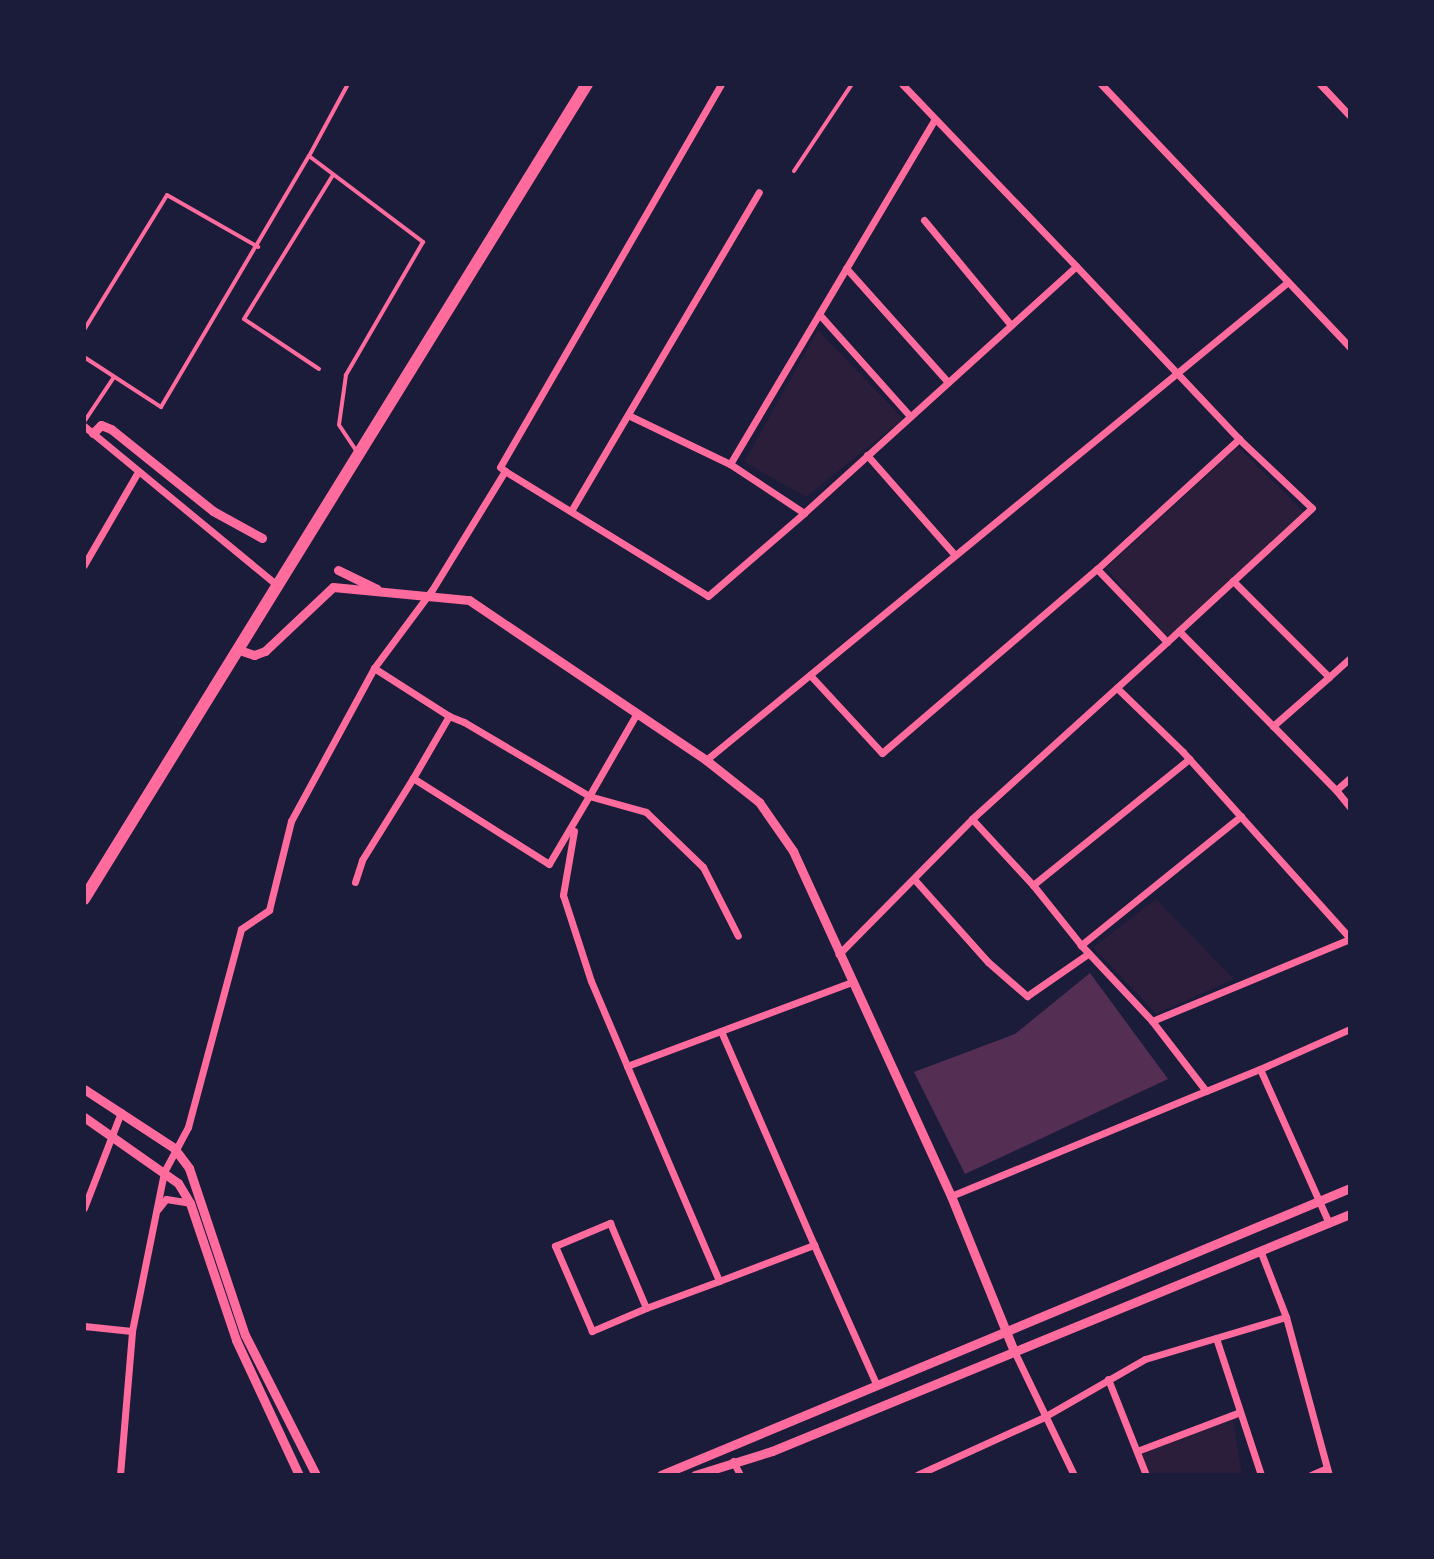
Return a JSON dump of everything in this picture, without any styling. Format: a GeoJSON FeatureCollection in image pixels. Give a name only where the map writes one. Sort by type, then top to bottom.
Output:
{"type":"FeatureCollection","features":[{"type":"Feature","properties":{"kind":"highway"},"geometry":{"type":"LineString","coordinates":[[84,899],[587,84]]}},
{"type":"Feature","properties":{"kind":"street"},"geometry":{"type":"LineString","coordinates":[[721,84],[500,467],[708,596],[1076,266]]}},
{"type":"Feature","properties":{"kind":"street"},"geometry":{"type":"LineString","coordinates":[[839,954],[972,819],[1312,508],[1175,375],[902,84]]}},
{"type":"Feature","properties":{"kind":"street"},"geometry":{"type":"LineString","coordinates":[[1101,84],[1350,347]]}},
{"type":"Feature","properties":{"kind":"street"},"geometry":{"type":"LineString","coordinates":[[1320,84],[1350,116]]}},
{"type":"Feature","properties":{"kind":"street"},"geometry":{"type":"LineString","coordinates":[[730,464],[935,119]]}},
{"type":"Feature","properties":{"kind":"street"},"geometry":{"type":"LineString","coordinates":[[571,511],[759,192]]}},
{"type":"Feature","properties":{"kind":"street"},"geometry":{"type":"LineString","coordinates":[[924,220],[1011,325]]}},
{"type":"Feature","properties":{"kind":"street"},"geometry":{"type":"LineString","coordinates":[[846,268],[948,382]]}},
{"type":"Feature","properties":{"kind":"street"},"geometry":{"type":"LineString","coordinates":[[706,760],[1288,282]]}},
{"type":"Feature","properties":{"kind":"street"},"geometry":{"type":"LineString","coordinates":[[819,314],[910,416]]}},
{"type":"Feature","properties":{"kind":"street"},"geometry":{"type":"LineString","coordinates":[[628,415],[730,464],[804,513]]}},
{"type":"Feature","properties":{"kind":"street"},"geometry":{"type":"LineString","coordinates":[[84,424],[277,585]]}},
{"type":"Feature","properties":{"kind":"street"},"geometry":{"type":"LineString","coordinates":[[93,433],[106,425],[213,511],[262,538]]}},
{"type":"Feature","properties":{"kind":"street"},"geometry":{"type":"LineString","coordinates":[[810,675],[882,753],[1097,569],[1239,439]]}},
{"type":"Feature","properties":{"kind":"street"},"geometry":{"type":"LineString","coordinates":[[867,455],[955,555]]}},
{"type":"Feature","properties":{"kind":"street"},"geometry":{"type":"LineString","coordinates":[[120,1475],[132,1331],[164,1172],[174,1148],[188,1127],[241,929],[269,910],[291,821],[374,668],[426,597],[505,471]]}},
{"type":"Feature","properties":{"kind":"street"},"geometry":{"type":"LineString","coordinates":[[84,565],[138,472]]}},
{"type":"Feature","properties":{"kind":"street"},"geometry":{"type":"LineString","coordinates":[[1097,569],[1167,642]]}},
{"type":"Feature","properties":{"kind":"street"},"geometry":{"type":"LineString","coordinates":[[338,570],[377,589]]}},
{"type":"Feature","properties":{"kind":"street"},"geometry":{"type":"LineString","coordinates":[[1233,581],[1329,677]]}},
{"type":"Feature","properties":{"kind":"street"},"geometry":{"type":"LineString","coordinates":[[239,650],[254,655],[265,651],[333,587],[469,600],[706,760],[759,802],[784,839],[839,954],[951,1196],[1004,1330],[1074,1475]]}},
{"type":"Feature","properties":{"kind":"street"},"geometry":{"type":"LineString","coordinates":[[1179,631],[1350,807]]}},
{"type":"Feature","properties":{"kind":"street"},"geometry":{"type":"LineString","coordinates":[[1273,726],[1348,663]]}},
{"type":"Feature","properties":{"kind":"street"},"geometry":{"type":"LineString","coordinates":[[374,668],[449,716],[589,796],[646,812],[703,867],[738,936]]}},
{"type":"Feature","properties":{"kind":"street"},"geometry":{"type":"LineString","coordinates":[[1117,688],[1189,759],[1350,938],[1152,1021]]}},
{"type":"Feature","properties":{"kind":"street"},"geometry":{"type":"LineString","coordinates":[[413,778],[549,864],[637,713]]}},
{"type":"Feature","properties":{"kind":"street"},"geometry":{"type":"LineString","coordinates":[[355,882],[362,860],[449,716]]}},
{"type":"Feature","properties":{"kind":"street"},"geometry":{"type":"LineString","coordinates":[[1033,885],[1189,759]]}},
{"type":"Feature","properties":{"kind":"street"},"geometry":{"type":"LineString","coordinates":[[1336,790],[1350,778]]}},
{"type":"Feature","properties":{"kind":"street"},"geometry":{"type":"LineString","coordinates":[[589,796],[568,843],[563,895],[591,981],[719,1281]]}},
{"type":"Feature","properties":{"kind":"street"},"geometry":{"type":"LineString","coordinates":[[1081,945],[1241,816]]}},
{"type":"Feature","properties":{"kind":"street"},"geometry":{"type":"LineString","coordinates":[[972,819],[1033,885],[1081,945],[1152,1021],[1206,1091]]}},
{"type":"Feature","properties":{"kind":"street"},"geometry":{"type":"LineString","coordinates":[[914,879],[988,962],[1027,996],[1089,953]]}},
{"type":"Feature","properties":{"kind":"street"},"geometry":{"type":"LineString","coordinates":[[627,1066],[852,982]]}},
{"type":"Feature","properties":{"kind":"street"},"geometry":{"type":"LineString","coordinates":[[951,1196],[1350,1029]]}},
{"type":"Feature","properties":{"kind":"street"},"geometry":{"type":"LineString","coordinates":[[721,1031],[877,1386]]}},
{"type":"Feature","properties":{"kind":"street"},"geometry":{"type":"LineString","coordinates":[[1260,1069],[1329,1223]]}},
{"type":"Feature","properties":{"kind":"street"},"geometry":{"type":"LineString","coordinates":[[84,1089],[174,1148],[189,1168],[245,1335],[316,1475]]}},
{"type":"Feature","properties":{"kind":"street"},"geometry":{"type":"LineString","coordinates":[[84,1208],[121,1112]]}},
{"type":"Feature","properties":{"kind":"street"},"geometry":{"type":"LineString","coordinates":[[84,1117],[178,1183],[190,1203],[236,1340],[299,1475]]}},
{"type":"Feature","properties":{"kind":"street"},"geometry":{"type":"LineString","coordinates":[[178,1183],[189,1168]]}},
{"type":"Feature","properties":{"kind":"street"},"geometry":{"type":"LineString","coordinates":[[661,1475],[1350,1188]]}},
{"type":"Feature","properties":{"kind":"street"},"geometry":{"type":"LineString","coordinates":[[156,1211],[166,1199],[190,1203]]}},
{"type":"Feature","properties":{"kind":"street"},"geometry":{"type":"LineString","coordinates":[[695,1475],[772,1451],[1350,1214]]}},
{"type":"Feature","properties":{"kind":"street"},"geometry":{"type":"LineString","coordinates":[[646,1308],[610,1223],[555,1246],[592,1331],[814,1245]]}},
{"type":"Feature","properties":{"kind":"street"},"geometry":{"type":"LineString","coordinates":[[1260,1250],[1286,1317],[1328,1472],[1311,1475]]}},
{"type":"Feature","properties":{"kind":"street"},"geometry":{"type":"LineString","coordinates":[[917,1475],[1044,1417],[1145,1359],[1286,1317]]}},
{"type":"Feature","properties":{"kind":"street"},"geometry":{"type":"LineString","coordinates":[[84,1326],[132,1331]]}},
{"type":"Feature","properties":{"kind":"street"},"geometry":{"type":"LineString","coordinates":[[1216,1338],[1261,1475]]}},
{"type":"Feature","properties":{"kind":"street"},"geometry":{"type":"LineString","coordinates":[[1108,1379],[1146,1475]]}},
{"type":"Feature","properties":{"kind":"street"},"geometry":{"type":"LineString","coordinates":[[1137,1451],[1240,1412]]}},
{"type":"Feature","properties":{"kind":"street"},"geometry":{"type":"LineString","coordinates":[[733,1461],[740,1475]]}},
{"type":"Feature","properties":{"kind":"lane"},"geometry":{"type":"LineString","coordinates":[[84,357],[161,407],[258,247],[348,84]]}},
{"type":"Feature","properties":{"kind":"lane"},"geometry":{"type":"LineString","coordinates":[[794,171],[852,84]]}},
{"type":"Feature","properties":{"kind":"lane"},"geometry":{"type":"LineString","coordinates":[[309,156],[423,242],[346,375],[339,425],[358,454]]}},
{"type":"Feature","properties":{"kind":"lane"},"geometry":{"type":"LineString","coordinates":[[319,369],[244,319],[333,175]]}},
{"type":"Feature","properties":{"kind":"lane"},"geometry":{"type":"LineString","coordinates":[[84,330],[167,195],[258,247]]}},
{"type":"Feature","properties":{"kind":"lane"},"geometry":{"type":"LineString","coordinates":[[84,424],[114,377]]}},
{"type":"Feature","properties":{"kind":"shaded area"},"geometry":{"type":"Polygon","coordinates":[[[818,330],[903,419],[806,497],[744,462],[818,330]]]}},
{"type":"Feature","properties":{"kind":"shaded area"},"geometry":{"type":"Polygon","coordinates":[[[1238,447],[1306,514],[1179,631],[1164,638],[1106,568],[1238,447]]]}},
{"type":"Feature","properties":{"kind":"shaded area"},"geometry":{"type":"Polygon","coordinates":[[[1156,899],[1234,979],[1156,1014],[1093,947],[1156,899]]]}},
{"type":"Feature","properties":{"kind":"shaded area"},"geometry":{"type":"Polygon","coordinates":[[[1233,1420],[1242,1475],[1149,1475],[1140,1453],[1233,1420]]]}},
{"type":"Feature","properties":{"kind":"building"},"geometry":{"type":"Polygon","coordinates":[[[1090,973],[1168,1079],[965,1174],[914,1072],[1015,1034],[1090,973]]]}}]}
